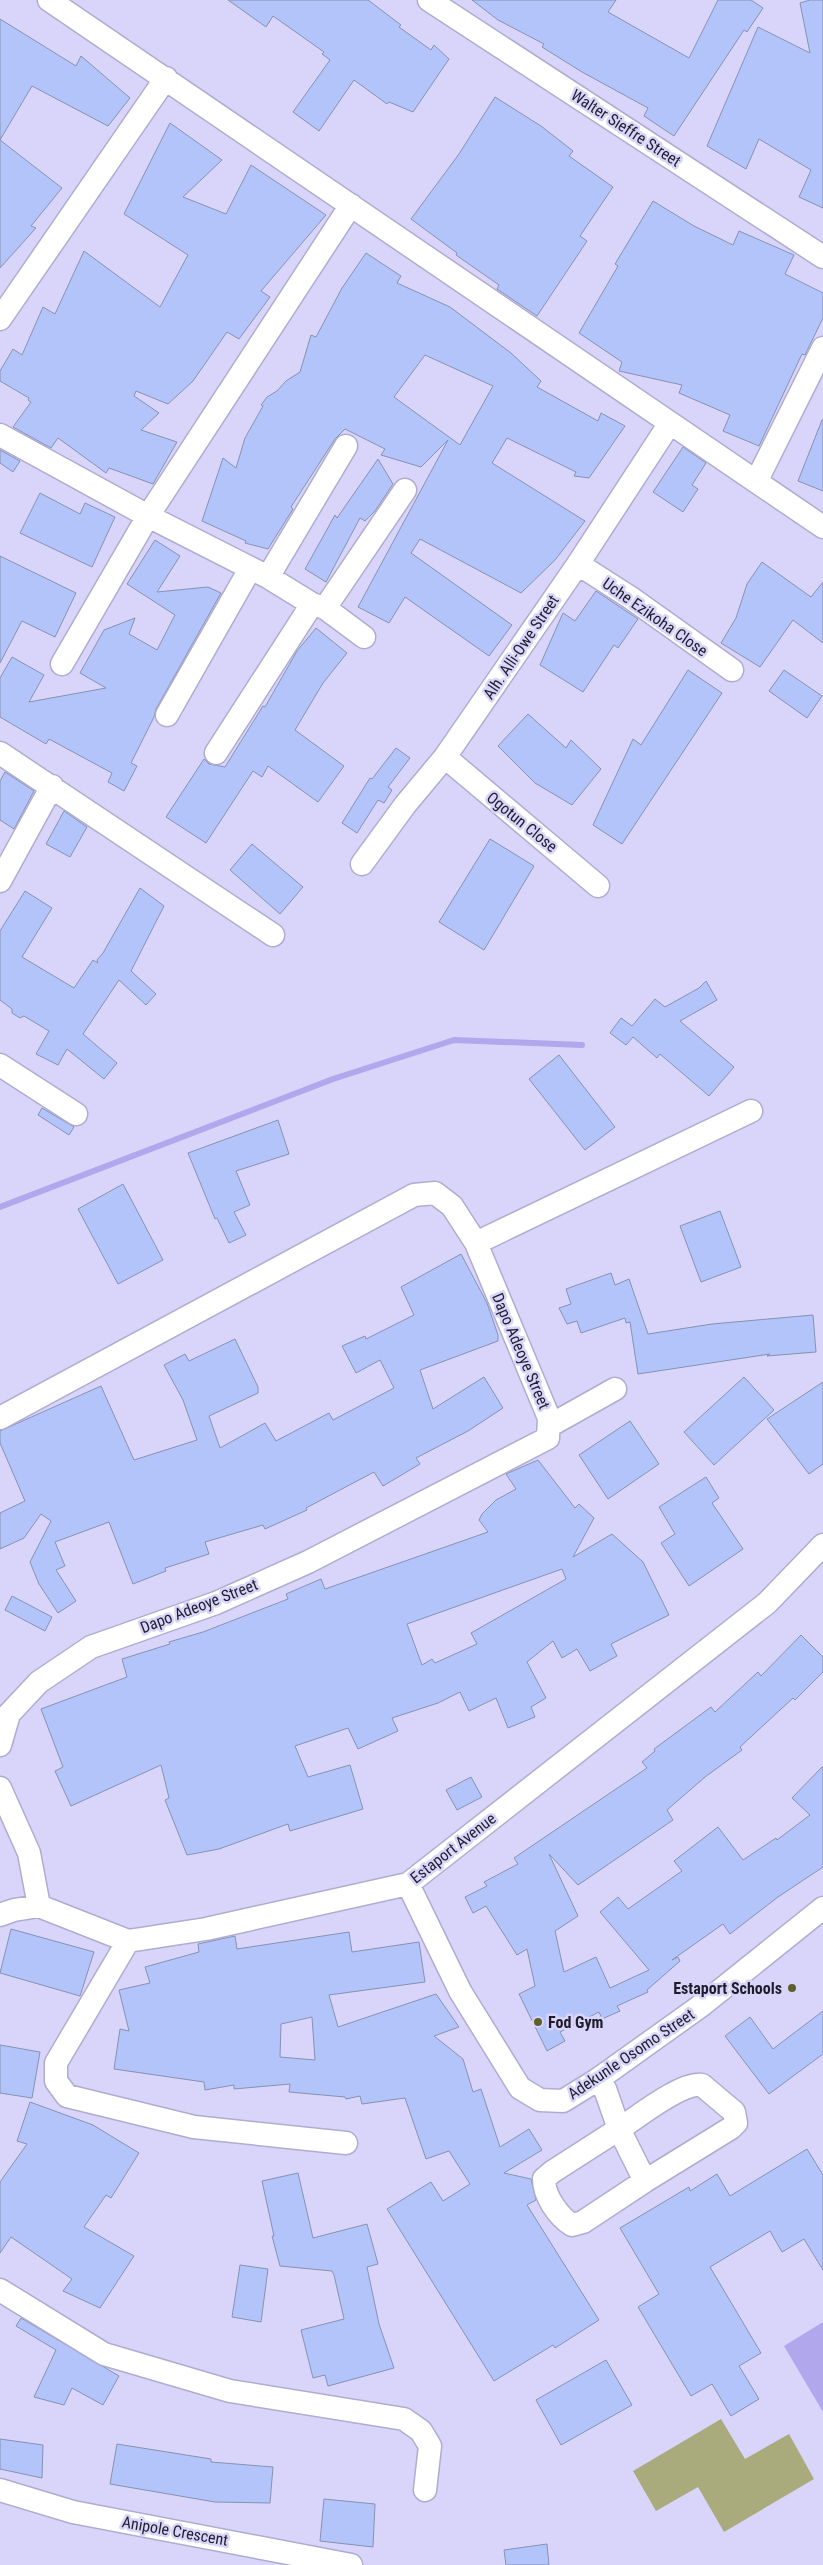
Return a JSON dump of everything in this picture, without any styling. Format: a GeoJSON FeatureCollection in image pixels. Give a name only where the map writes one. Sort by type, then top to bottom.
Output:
{"type":"FeatureCollection","features":[{"type":"Feature","properties":{"kind":"street"},"geometry":{"type":"LineString","coordinates":[[50,0],[670,423],[757,480],[823,527]]}},
{"type":"Feature","properties":{"kind":"street","name":"Walter Sieffre Street"},"geometry":{"type":"LineString","coordinates":[[429,0],[823,257]]}},
{"type":"Feature","properties":{"kind":"street"},"geometry":{"type":"LineString","coordinates":[[0,319],[166,78]]}},
{"type":"Feature","properties":{"kind":"street"},"geometry":{"type":"LineString","coordinates":[[62,664],[148,516],[350,205]]}},
{"type":"Feature","properties":{"kind":"street"},"geometry":{"type":"LineString","coordinates":[[757,480],[823,348]]}},
{"type":"Feature","properties":{"kind":"street","name":"Alh. Alli-Owe Street"},"geometry":{"type":"LineString","coordinates":[[362,864],[405,805],[446,757],[578,564],[670,423]]}},
{"type":"Feature","properties":{"kind":"street"},"geometry":{"type":"LineString","coordinates":[[0,434],[148,516],[259,573],[318,606],[364,637]]}},
{"type":"Feature","properties":{"kind":"street"},"geometry":{"type":"LineString","coordinates":[[167,715],[259,573],[346,446]]}},
{"type":"Feature","properties":{"kind":"street"},"geometry":{"type":"LineString","coordinates":[[216,753],[318,606],[405,490]]}},
{"type":"Feature","properties":{"kind":"street","name":"Uche Ezikoha Close"},"geometry":{"type":"LineString","coordinates":[[578,564],[631,598],[732,670]]}},
{"type":"Feature","properties":{"kind":"street"},"geometry":{"type":"LineString","coordinates":[[0,753],[52,786],[273,936]]}},
{"type":"Feature","properties":{"kind":"street","name":"Ogotun Close"},"geometry":{"type":"LineString","coordinates":[[446,757],[598,886]]}},
{"type":"Feature","properties":{"kind":"street"},"geometry":{"type":"LineString","coordinates":[[0,881],[52,786]]}},
{"type":"Feature","properties":{"kind":"street"},"geometry":{"type":"LineString","coordinates":[[0,1065],[76,1114]]}},
{"type":"Feature","properties":{"kind":"street"},"geometry":{"type":"LineString","coordinates":[[476,1243],[751,1111]]}},
{"type":"Feature","properties":{"kind":"street","name":"Dapo Adeoye Street"},"geometry":{"type":"LineString","coordinates":[[0,1418],[414,1195],[435,1193],[452,1206],[476,1243],[549,1418],[548,1438],[528,1450],[308,1562],[216,1603],[91,1647],[39,1682],[21,1701],[9,1714],[0,1745]]}},
{"type":"Feature","properties":{"kind":"street"},"geometry":{"type":"LineString","coordinates":[[549,1426],[615,1389]]}},
{"type":"Feature","properties":{"kind":"street","name":"Estaport Avenue"},"geometry":{"type":"LineString","coordinates":[[128,1941],[206,1929],[408,1884],[767,1603],[823,1546]]}},
{"type":"Feature","properties":{"kind":"street"},"geometry":{"type":"LineString","coordinates":[[0,1788],[29,1853],[39,1906]]}},
{"type":"Feature","properties":{"kind":"street","name":"Adekunle Osomo Street"},"geometry":{"type":"LineString","coordinates":[[408,1884],[460,1991],[520,2088],[540,2100],[564,2101],[597,2080],[702,2005],[823,1908]]}},
{"type":"Feature","properties":{"kind":"street"},"geometry":{"type":"LineString","coordinates":[[0,1915],[14,1910],[39,1906],[128,1941],[56,2063],[56,2081],[67,2096],[194,2127],[346,2143]]}},
{"type":"Feature","properties":{"kind":"street"},"geometry":{"type":"LineString","coordinates":[[597,2080],[605,2089],[619,2128],[645,2181]]}},
{"type":"Feature","properties":{"kind":"street"},"geometry":{"type":"LineString","coordinates":[[696,2084],[702,2086],[734,2112],[736,2123],[583,2222],[572,2225],[564,2220],[544,2190],[544,2179],[619,2128],[683,2088],[696,2084]]}},
{"type":"Feature","properties":{"kind":"street"},"geometry":{"type":"LineString","coordinates":[[0,2290],[104,2354],[230,2391],[404,2420],[421,2431],[430,2446],[425,2490]]}},
{"type":"Feature","properties":{"kind":"street","name":"Anipole Crescent"},"geometry":{"type":"LineString","coordinates":[[0,2490],[73,2512],[351,2565]]}},
{"type":"Feature","properties":{"kind":"green space"},"geometry":{"type":"Polygon","coordinates":[[[721,2419],[745,2459],[789,2434],[814,2479],[724,2532],[698,2487],[656,2511],[633,2471],[721,2419]]]}},
{"type":"Feature","properties":{"kind":"shaded area"},"geometry":{"type":"Polygon","coordinates":[[[823,2322],[823,2412],[784,2346],[823,2322]]]}},
{"type":"Feature","properties":{"kind":"building"},"geometry":{"type":"Polygon","coordinates":[[[228,0],[368,0],[401,25],[399,27],[431,50],[434,45],[449,59],[413,112],[389,102],[387,104],[354,80],[319,131],[293,112],[330,60],[322,54],[324,52],[273,16],[266,27],[228,0]]]}},
{"type":"Feature","properties":{"kind":"building"},"geometry":{"type":"Polygon","coordinates":[[[472,0],[616,0],[608,12],[689,58],[718,0],[751,0],[763,8],[747,32],[744,30],[674,136],[644,116],[648,108],[582,72],[542,47],[544,44],[498,20],[472,0]]]}},
{"type":"Feature","properties":{"kind":"building"},"geometry":{"type":"Polygon","coordinates":[[[810,0],[823,0],[823,208],[799,197],[811,170],[759,139],[746,169],[707,146],[758,27],[810,53],[800,3],[810,0]]]}},
{"type":"Feature","properties":{"kind":"building"},"geometry":{"type":"Polygon","coordinates":[[[0,19],[76,66],[81,56],[130,98],[108,126],[32,86],[0,140],[0,19]]]}},
{"type":"Feature","properties":{"kind":"building"},"geometry":{"type":"Polygon","coordinates":[[[495,97],[541,126],[573,151],[569,156],[613,187],[580,236],[587,241],[537,316],[497,289],[499,285],[456,255],[457,253],[411,219],[459,154],[495,97]]]}},
{"type":"Feature","properties":{"kind":"building"},"geometry":{"type":"Polygon","coordinates":[[[170,123],[222,160],[183,197],[226,214],[251,165],[326,215],[261,291],[270,297],[239,339],[227,332],[193,381],[168,404],[136,391],[134,396],[159,413],[141,430],[177,442],[153,484],[109,468],[106,473],[58,438],[51,448],[13,427],[31,402],[28,400],[29,398],[0,381],[0,371],[13,349],[22,355],[43,307],[55,314],[84,251],[160,307],[188,255],[124,214],[170,123]]]}},
{"type":"Feature","properties":{"kind":"building"},"geometry":{"type":"Polygon","coordinates":[[[0,140],[62,188],[31,226],[36,228],[0,268],[0,140]]]}},
{"type":"Feature","properties":{"kind":"building"},"geometry":{"type":"Polygon","coordinates":[[[653,201],[694,226],[733,245],[739,231],[794,255],[785,274],[823,293],[823,318],[805,355],[802,354],[759,446],[723,431],[730,415],[679,393],[682,385],[619,371],[622,362],[579,333],[618,266],[615,264],[653,201]]]}},
{"type":"Feature","properties":{"kind":"building"},"geometry":{"type":"Polygon","coordinates":[[[366,253],[401,276],[397,283],[450,307],[511,353],[541,381],[537,387],[598,421],[601,413],[625,426],[589,478],[574,476],[576,472],[507,438],[492,463],[585,521],[555,560],[521,593],[420,539],[411,553],[512,625],[489,656],[405,597],[389,623],[358,607],[448,440],[421,467],[381,455],[385,449],[345,429],[335,439],[291,507],[293,509],[268,549],[245,543],[246,541],[202,521],[223,458],[236,468],[245,438],[263,406],[261,405],[267,397],[300,372],[311,335],[316,337],[342,288],[366,253]],[[425,355],[394,397],[460,445],[493,386],[425,355]]]}},
{"type":"Feature","properties":{"kind":"building"},"geometry":{"type":"Polygon","coordinates":[[[823,420],[823,491],[798,481],[823,420]]]}},
{"type":"Feature","properties":{"kind":"building"},"geometry":{"type":"Polygon","coordinates":[[[683,447],[706,463],[692,485],[698,489],[683,512],[653,492],[683,447]]]}},
{"type":"Feature","properties":{"kind":"building"},"geometry":{"type":"Polygon","coordinates":[[[0,450],[20,461],[13,472],[0,463],[0,450]]]}},
{"type":"Feature","properties":{"kind":"building"},"geometry":{"type":"Polygon","coordinates":[[[378,459],[393,484],[375,511],[365,521],[360,518],[326,582],[305,569],[335,515],[337,518],[378,459]]]}},
{"type":"Feature","properties":{"kind":"building"},"geometry":{"type":"Polygon","coordinates":[[[40,493],[80,514],[85,503],[115,517],[92,567],[20,533],[40,493]]]}},
{"type":"Feature","properties":{"kind":"building"},"geometry":{"type":"Polygon","coordinates":[[[155,540],[180,556],[157,592],[208,587],[221,593],[156,709],[154,717],[131,763],[137,766],[124,791],[108,782],[112,773],[49,739],[46,744],[0,717],[0,678],[12,657],[44,675],[29,702],[106,688],[80,673],[104,630],[135,618],[129,634],[157,650],[175,615],[127,584],[155,540]]]}},
{"type":"Feature","properties":{"kind":"building"},"geometry":{"type":"Polygon","coordinates":[[[0,556],[76,593],[55,637],[22,621],[0,663],[0,556]]]}},
{"type":"Feature","properties":{"kind":"building"},"geometry":{"type":"Polygon","coordinates":[[[762,562],[811,597],[823,582],[823,643],[793,620],[760,667],[721,643],[736,618],[747,584],[762,562]]]}},
{"type":"Feature","properties":{"kind":"building"},"geometry":{"type":"Polygon","coordinates":[[[596,591],[638,619],[618,648],[614,645],[583,692],[540,665],[563,613],[575,621],[596,591]]]}},
{"type":"Feature","properties":{"kind":"building"},"geometry":{"type":"Polygon","coordinates":[[[316,628],[347,653],[323,683],[295,730],[344,766],[318,802],[268,766],[262,777],[253,771],[206,843],[166,817],[204,759],[209,764],[225,767],[263,706],[265,707],[297,651],[316,628]]]}},
{"type":"Feature","properties":{"kind":"building"},"geometry":{"type":"Polygon","coordinates":[[[688,670],[722,693],[622,844],[593,825],[633,739],[641,745],[688,670]]]}},
{"type":"Feature","properties":{"kind":"building"},"geometry":{"type":"Polygon","coordinates":[[[784,670],[822,696],[807,718],[769,691],[784,670]]]}},
{"type":"Feature","properties":{"kind":"building"},"geometry":{"type":"Polygon","coordinates":[[[528,714],[566,748],[571,740],[601,769],[572,805],[535,783],[498,746],[528,714]]]}},
{"type":"Feature","properties":{"kind":"building"},"geometry":{"type":"Polygon","coordinates":[[[396,748],[410,758],[388,787],[392,790],[384,803],[378,800],[357,833],[342,823],[370,778],[372,779],[396,748]]]}},
{"type":"Feature","properties":{"kind":"building"},"geometry":{"type":"Polygon","coordinates":[[[5,772],[34,791],[14,829],[0,820],[0,781],[5,772]]]}},
{"type":"Feature","properties":{"kind":"building"},"geometry":{"type":"Polygon","coordinates":[[[64,811],[87,827],[70,857],[46,844],[64,811]]]}},
{"type":"Feature","properties":{"kind":"building"},"geometry":{"type":"Polygon","coordinates":[[[490,839],[534,866],[484,950],[439,922],[490,839]]]}},
{"type":"Feature","properties":{"kind":"building"},"geometry":{"type":"Polygon","coordinates":[[[252,844],[303,887],[280,914],[230,870],[252,844]]]}},
{"type":"Feature","properties":{"kind":"building"},"geometry":{"type":"Polygon","coordinates":[[[140,888],[164,906],[131,971],[156,994],[146,1005],[119,980],[83,1034],[117,1063],[104,1079],[67,1049],[58,1065],[36,1054],[49,1031],[24,1016],[20,1018],[12,1013],[12,1009],[0,1000],[0,931],[25,891],[52,908],[22,957],[74,988],[93,960],[98,963],[97,960],[103,953],[140,888]]]}},
{"type":"Feature","properties":{"kind":"building"},"geometry":{"type":"Polygon","coordinates":[[[706,981],[717,1000],[680,1021],[734,1067],[709,1096],[660,1054],[657,1058],[633,1037],[626,1045],[610,1033],[621,1018],[632,1026],[655,999],[665,1007],[699,988],[706,981]]]}},
{"type":"Feature","properties":{"kind":"building"},"geometry":{"type":"Polygon","coordinates":[[[559,1055],[615,1127],[585,1150],[529,1079],[559,1055]]]}},
{"type":"Feature","properties":{"kind":"building"},"geometry":{"type":"Polygon","coordinates":[[[42,1108],[74,1127],[69,1135],[38,1115],[42,1108]]]}},
{"type":"Feature","properties":{"kind":"building"},"geometry":{"type":"Polygon","coordinates":[[[278,1120],[289,1154],[236,1171],[250,1205],[234,1212],[246,1235],[229,1243],[217,1218],[215,1219],[188,1153],[278,1120]]]}},
{"type":"Feature","properties":{"kind":"building"},"geometry":{"type":"Polygon","coordinates":[[[123,1184],[163,1260],[118,1284],[78,1209],[123,1184]]]}},
{"type":"Feature","properties":{"kind":"building"},"geometry":{"type":"Polygon","coordinates":[[[720,1211],[741,1267],[701,1282],[680,1226],[720,1211]]]}},
{"type":"Feature","properties":{"kind":"building"},"geometry":{"type":"Polygon","coordinates":[[[461,1254],[487,1303],[498,1335],[498,1341],[420,1370],[433,1409],[484,1377],[503,1408],[468,1431],[416,1458],[420,1464],[383,1486],[374,1472],[306,1508],[307,1510],[265,1529],[263,1525],[205,1542],[209,1554],[165,1568],[166,1571],[133,1584],[109,1522],[55,1542],[65,1566],[56,1570],[76,1601],[58,1613],[39,1584],[30,1562],[51,1521],[41,1514],[24,1538],[0,1549],[0,1513],[25,1501],[0,1443],[0,1431],[101,1386],[134,1460],[197,1440],[183,1400],[164,1365],[185,1354],[189,1361],[235,1339],[258,1387],[258,1393],[209,1416],[220,1448],[265,1423],[276,1441],[329,1413],[333,1420],[394,1388],[380,1360],[356,1373],[342,1346],[365,1336],[366,1339],[414,1315],[401,1287],[461,1254]]]}},
{"type":"Feature","properties":{"kind":"building"},"geometry":{"type":"Polygon","coordinates":[[[611,1273],[615,1285],[629,1279],[648,1334],[712,1324],[813,1315],[816,1352],[767,1356],[770,1354],[638,1374],[630,1322],[626,1323],[625,1318],[581,1333],[577,1321],[567,1324],[559,1308],[571,1304],[566,1289],[611,1273]]]}},
{"type":"Feature","properties":{"kind":"building"},"geometry":{"type":"Polygon","coordinates":[[[744,1377],[774,1410],[714,1465],[684,1432],[744,1377]]]}},
{"type":"Feature","properties":{"kind":"building"},"geometry":{"type":"Polygon","coordinates":[[[823,1382],[823,1464],[809,1474],[767,1419],[823,1382]]]}},
{"type":"Feature","properties":{"kind":"building"},"geometry":{"type":"Polygon","coordinates":[[[630,1421],[659,1464],[608,1499],[579,1455],[630,1421]]]}},
{"type":"Feature","properties":{"kind":"building"},"geometry":{"type":"Polygon","coordinates":[[[538,1460],[575,1508],[579,1504],[594,1518],[573,1557],[612,1534],[643,1562],[669,1615],[611,1644],[617,1656],[590,1671],[577,1649],[562,1658],[553,1641],[527,1662],[546,1698],[531,1707],[535,1717],[508,1728],[496,1698],[469,1711],[460,1692],[438,1703],[392,1718],[398,1731],[358,1749],[348,1728],[295,1746],[308,1777],[350,1765],[363,1809],[290,1831],[288,1824],[219,1849],[187,1855],[165,1800],[169,1798],[161,1765],[71,1806],[55,1771],[63,1767],[41,1709],[127,1677],[122,1659],[170,1644],[169,1642],[203,1632],[288,1599],[286,1594],[321,1579],[325,1589],[488,1532],[479,1520],[482,1514],[496,1500],[516,1489],[506,1474],[538,1460]],[[562,1569],[407,1624],[422,1665],[432,1659],[435,1663],[477,1644],[471,1633],[566,1579],[562,1569]]]}},
{"type":"Feature","properties":{"kind":"building"},"geometry":{"type":"Polygon","coordinates":[[[706,1477],[719,1498],[712,1503],[743,1549],[689,1586],[661,1543],[675,1534],[659,1507],[706,1477]]]}},
{"type":"Feature","properties":{"kind":"building"},"geometry":{"type":"Polygon","coordinates":[[[12,1596],[52,1617],[45,1631],[5,1610],[12,1596]]]}},
{"type":"Feature","properties":{"kind":"building"},"geometry":{"type":"Polygon","coordinates":[[[801,1635],[823,1657],[823,1672],[795,1700],[793,1698],[740,1747],[742,1750],[705,1777],[667,1810],[673,1820],[578,1885],[549,1854],[578,1916],[555,1931],[564,1972],[596,1957],[610,1988],[649,1970],[600,1912],[618,1897],[628,1909],[682,1871],[674,1861],[718,1827],[743,1860],[776,1838],[777,1840],[810,1815],[792,1798],[823,1766],[823,1867],[778,1897],[730,1934],[723,1924],[672,1960],[678,1957],[680,1961],[647,1990],[648,1992],[617,2006],[620,2011],[602,2019],[599,2012],[560,2032],[565,2041],[547,2051],[519,1994],[535,1986],[527,1949],[517,1955],[486,1906],[473,1913],[465,1897],[487,1886],[484,1882],[518,1864],[514,1858],[647,1768],[642,1762],[655,1751],[654,1749],[711,1707],[715,1712],[758,1672],[761,1676],[801,1635]]]}},
{"type":"Feature","properties":{"kind":"building"},"geometry":{"type":"Polygon","coordinates":[[[471,1777],[482,1797],[457,1810],[446,1790],[471,1777]]]}},
{"type":"Feature","properties":{"kind":"building"},"geometry":{"type":"Polygon","coordinates":[[[11,1929],[94,1952],[80,1996],[0,1973],[11,1929]]]}},
{"type":"Feature","properties":{"kind":"building"},"geometry":{"type":"Polygon","coordinates":[[[349,1932],[352,1952],[419,1942],[425,1982],[329,1995],[338,2027],[436,1994],[459,2027],[434,2036],[463,2059],[473,2092],[481,2089],[500,2147],[529,2129],[542,2150],[504,2173],[531,2179],[536,2200],[527,2205],[599,2320],[555,2348],[553,2345],[494,2381],[387,2209],[431,2182],[443,2201],[470,2184],[449,2151],[426,2159],[405,2098],[362,2104],[360,2096],[346,2099],[345,2097],[289,2092],[290,2084],[234,2089],[234,2085],[205,2090],[204,2082],[114,2069],[120,2029],[129,2031],[119,1990],[150,1983],[145,1967],[199,1952],[198,1944],[235,1936],[237,1949],[349,1932]],[[312,2017],[281,2024],[280,2057],[315,2060],[312,2017]]]}},
{"type":"Feature","properties":{"kind":"building"},"geometry":{"type":"Polygon","coordinates":[[[823,2011],[823,2054],[769,2094],[725,2036],[750,2017],[773,2049],[823,2011]]]}},
{"type":"Feature","properties":{"kind":"building"},"geometry":{"type":"Polygon","coordinates":[[[0,2045],[40,2052],[32,2098],[0,2093],[0,2045]]]}},
{"type":"Feature","properties":{"kind":"building"},"geometry":{"type":"Polygon","coordinates":[[[30,2102],[93,2125],[139,2153],[111,2198],[106,2195],[84,2227],[134,2256],[100,2308],[63,2291],[72,2279],[11,2237],[0,2253],[0,2182],[27,2144],[17,2141],[30,2102]]]}},
{"type":"Feature","properties":{"kind":"building"},"geometry":{"type":"Polygon","coordinates":[[[807,2149],[823,2175],[823,2270],[804,2239],[782,2252],[770,2231],[710,2267],[761,2353],[739,2366],[759,2399],[731,2416],[712,2384],[691,2396],[638,2307],[659,2294],[620,2228],[689,2187],[690,2191],[717,2174],[730,2196],[807,2149]]]}},
{"type":"Feature","properties":{"kind":"building"},"geometry":{"type":"Polygon","coordinates":[[[298,2173],[313,2238],[367,2224],[378,2264],[367,2267],[379,2324],[394,2368],[328,2386],[325,2375],[313,2378],[301,2330],[344,2319],[334,2275],[332,2271],[280,2266],[272,2236],[274,2236],[262,2181],[298,2173]]]}},
{"type":"Feature","properties":{"kind":"building"},"geometry":{"type":"Polygon","coordinates":[[[240,2265],[268,2269],[261,2322],[232,2317],[240,2265]]]}},
{"type":"Feature","properties":{"kind":"building"},"geometry":{"type":"Polygon","coordinates":[[[21,2318],[119,2376],[103,2405],[72,2388],[64,2405],[34,2397],[56,2350],[16,2326],[21,2318]]]}},
{"type":"Feature","properties":{"kind":"building"},"geometry":{"type":"Polygon","coordinates":[[[606,2360],[632,2405],[561,2445],[536,2400],[606,2360]]]}},
{"type":"Feature","properties":{"kind":"building"},"geometry":{"type":"Polygon","coordinates":[[[0,2439],[43,2445],[42,2478],[0,2469],[0,2439]]]}},
{"type":"Feature","properties":{"kind":"building"},"geometry":{"type":"Polygon","coordinates":[[[117,2444],[211,2459],[211,2462],[273,2467],[270,2503],[215,2502],[110,2484],[117,2444]]]}},
{"type":"Feature","properties":{"kind":"building"},"geometry":{"type":"Polygon","coordinates":[[[324,2499],[375,2504],[373,2547],[320,2541],[324,2499]]]}},
{"type":"Feature","properties":{"kind":"building"},"geometry":{"type":"Polygon","coordinates":[[[547,2544],[549,2565],[506,2565],[504,2550],[547,2544]]]}},
{"type":"Feature","properties":{"kind":"waterway"},"geometry":{"type":"LineString","coordinates":[[0,1207],[333,1079],[454,1040],[582,1045]]}},
{"type":"Feature","properties":{"kind":"place","name":"Estaport Schools"},"geometry":{"type":"Point","coordinates":[792,1988]}},
{"type":"Feature","properties":{"kind":"place","name":"Fod Gym"},"geometry":{"type":"Point","coordinates":[538,2022]}}]}
